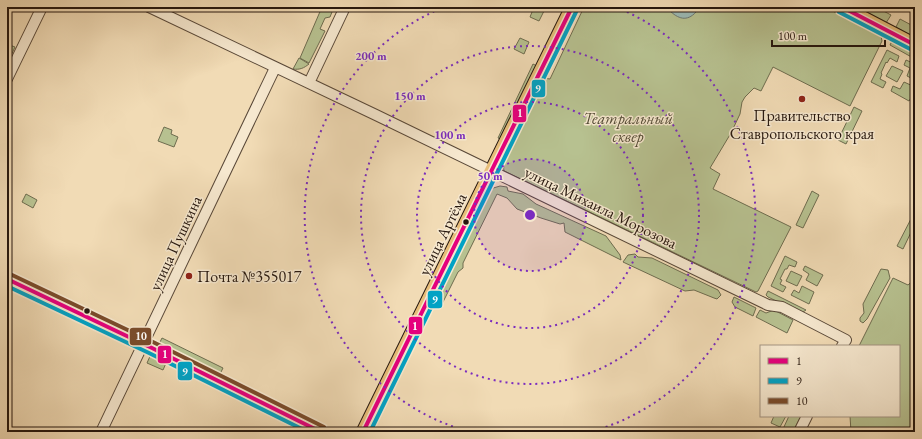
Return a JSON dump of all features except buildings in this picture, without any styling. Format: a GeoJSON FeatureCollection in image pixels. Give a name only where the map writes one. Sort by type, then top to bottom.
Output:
{"type":"FeatureCollection","features":[{"type":"Feature","properties":{"kind":"main road","name":"улица Артёма"},"geometry":{"type":"LineString","coordinates":[[363,432],[572,7]]}},
{"type":"Feature","properties":{"kind":"main road"},"geometry":{"type":"LineString","coordinates":[[842,7],[915,45]]}},
{"type":"Feature","properties":{"kind":"main road"},"geometry":{"type":"LineString","coordinates":[[852,7],[870,21]]}},
{"type":"Feature","properties":{"kind":"main road"},"geometry":{"type":"LineString","coordinates":[[7,279],[144,344],[321,432]]}},
{"type":"Feature","properties":{"kind":"street"},"geometry":{"type":"LineString","coordinates":[[7,79],[42,7]]}},
{"type":"Feature","properties":{"kind":"street","name":"улица Михаила Морозова"},"geometry":{"type":"LineString","coordinates":[[149,7],[768,305],[782,307],[844,343]]}},
{"type":"Feature","properties":{"kind":"street"},"geometry":{"type":"LineString","coordinates":[[309,84],[345,7]]}},
{"type":"Feature","properties":{"kind":"street","name":"улица Пушкина"},"geometry":{"type":"LineString","coordinates":[[101,432],[276,68]]}},
{"type":"Feature","properties":{"kind":"street"},"geometry":{"type":"LineString","coordinates":[[799,432],[806,417]]}},
{"type":"Feature","properties":{"kind":"green space"},"geometry":{"type":"Polygon","coordinates":[[[322,7],[334,7],[330,17],[325,18],[320,29],[325,31],[309,63],[300,58],[322,7]]]}},
{"type":"Feature","properties":{"kind":"green space"},"geometry":{"type":"Polygon","coordinates":[[[534,7],[545,9],[539,21],[530,17],[534,7]]]}},
{"type":"Feature","properties":{"kind":"green space","name":"Театральный сквер"},"geometry":{"type":"Polygon","coordinates":[[[584,7],[825,7],[881,36],[882,41],[850,106],[773,67],[761,91],[754,88],[745,97],[742,102],[740,114],[731,133],[710,168],[720,174],[713,189],[791,227],[758,291],[756,292],[504,171],[505,160],[543,78],[550,79],[584,7]]]}},
{"type":"Feature","properties":{"kind":"green space"},"geometry":{"type":"Polygon","coordinates":[[[858,7],[876,7],[891,15],[886,23],[858,7]]]}},
{"type":"Feature","properties":{"kind":"green space"},"geometry":{"type":"Polygon","coordinates":[[[900,19],[915,27],[915,38],[896,27],[900,19]]]}},
{"type":"Feature","properties":{"kind":"green space"},"geometry":{"type":"Polygon","coordinates":[[[520,38],[529,42],[524,54],[514,49],[520,38]]]}},
{"type":"Feature","properties":{"kind":"green space"},"geometry":{"type":"Polygon","coordinates":[[[892,41],[915,53],[915,59],[890,45],[892,41]]]}},
{"type":"Feature","properties":{"kind":"green space"},"geometry":{"type":"Polygon","coordinates":[[[7,44],[15,47],[7,64],[7,44]]]}},
{"type":"Feature","properties":{"kind":"green space"},"geometry":{"type":"Polygon","coordinates":[[[887,50],[899,56],[897,62],[890,58],[887,63],[886,62],[880,79],[886,82],[883,88],[871,82],[887,50]]]}},
{"type":"Feature","properties":{"kind":"green space"},"geometry":{"type":"Polygon","coordinates":[[[299,58],[309,64],[302,68],[293,69],[299,58]]]}},
{"type":"Feature","properties":{"kind":"green space"},"geometry":{"type":"Polygon","coordinates":[[[906,60],[915,64],[915,80],[907,76],[910,68],[904,65],[906,60]]]}},
{"type":"Feature","properties":{"kind":"green space"},"geometry":{"type":"Polygon","coordinates":[[[533,64],[537,66],[502,140],[498,138],[533,64]]]}},
{"type":"Feature","properties":{"kind":"green space"},"geometry":{"type":"Polygon","coordinates":[[[892,66],[903,71],[897,82],[886,76],[892,66]]]}},
{"type":"Feature","properties":{"kind":"green space"},"geometry":{"type":"Polygon","coordinates":[[[904,82],[915,87],[915,91],[909,101],[891,91],[893,86],[900,89],[904,82]]]}},
{"type":"Feature","properties":{"kind":"green space"},"geometry":{"type":"Polygon","coordinates":[[[854,107],[862,111],[846,144],[838,140],[854,107]]]}},
{"type":"Feature","properties":{"kind":"green space"},"geometry":{"type":"Polygon","coordinates":[[[164,127],[172,130],[171,134],[178,137],[174,147],[158,141],[164,127]]]}},
{"type":"Feature","properties":{"kind":"green space"},"geometry":{"type":"Polygon","coordinates":[[[500,186],[507,187],[508,191],[523,194],[536,204],[606,236],[620,255],[621,260],[565,232],[564,223],[560,224],[517,209],[507,198],[497,194],[463,263],[463,268],[458,272],[442,304],[439,303],[437,300],[439,295],[462,245],[468,238],[476,221],[477,212],[482,206],[490,189],[500,186]]]}},
{"type":"Feature","properties":{"kind":"green space"},"geometry":{"type":"Polygon","coordinates":[[[812,191],[819,195],[803,228],[796,225],[812,191]]]}},
{"type":"Feature","properties":{"kind":"green space"},"geometry":{"type":"Polygon","coordinates":[[[26,194],[37,200],[33,208],[22,202],[26,194]]]}},
{"type":"Feature","properties":{"kind":"green space"},"geometry":{"type":"Polygon","coordinates":[[[913,215],[915,216],[915,224],[903,249],[897,246],[913,215]]]}},
{"type":"Feature","properties":{"kind":"green space"},"geometry":{"type":"Polygon","coordinates":[[[635,254],[638,257],[652,258],[718,290],[721,295],[717,299],[694,290],[685,291],[623,262],[628,255],[635,254]]]}},
{"type":"Feature","properties":{"kind":"green space"},"geometry":{"type":"Polygon","coordinates":[[[785,256],[797,262],[795,267],[789,265],[787,269],[785,269],[780,279],[782,280],[780,284],[786,287],[783,292],[771,286],[785,256]]]}},
{"type":"Feature","properties":{"kind":"green space"},"geometry":{"type":"Polygon","coordinates":[[[805,266],[823,275],[817,286],[806,280],[809,274],[803,270],[805,266]]]}},
{"type":"Feature","properties":{"kind":"green space"},"geometry":{"type":"Polygon","coordinates":[[[881,269],[888,270],[890,278],[867,319],[863,323],[860,321],[860,318],[864,313],[863,304],[881,269]]]}},
{"type":"Feature","properties":{"kind":"green space"},"geometry":{"type":"Polygon","coordinates":[[[791,271],[802,276],[797,286],[786,281],[791,271]]]}},
{"type":"Feature","properties":{"kind":"green space"},"geometry":{"type":"Polygon","coordinates":[[[893,278],[908,285],[915,279],[915,432],[851,432],[850,417],[900,417],[900,345],[860,345],[893,278]]]}},
{"type":"Feature","properties":{"kind":"green space"},"geometry":{"type":"Polygon","coordinates":[[[802,286],[814,292],[809,304],[791,295],[794,290],[799,293],[802,286]]]}},
{"type":"Feature","properties":{"kind":"green space"},"geometry":{"type":"Polygon","coordinates":[[[768,291],[806,310],[799,312],[768,297],[766,295],[768,291]]]}},
{"type":"Feature","properties":{"kind":"green space"},"geometry":{"type":"Polygon","coordinates":[[[734,297],[756,308],[753,316],[735,307],[732,302],[734,297]]]}},
{"type":"Feature","properties":{"kind":"green space"},"geometry":{"type":"Polygon","coordinates":[[[760,310],[766,313],[774,310],[793,320],[787,333],[756,317],[760,310]]]}},
{"type":"Feature","properties":{"kind":"green space"},"geometry":{"type":"Polygon","coordinates":[[[162,338],[223,368],[219,376],[158,346],[162,338]]]}},
{"type":"Feature","properties":{"kind":"green space"},"geometry":{"type":"Polygon","coordinates":[[[151,354],[167,361],[163,370],[147,363],[151,354]]]}},
{"type":"Feature","properties":{"kind":"green space"},"geometry":{"type":"Polygon","coordinates":[[[774,417],[785,417],[780,427],[771,423],[774,417]]]}},
{"type":"Feature","properties":{"kind":"green space"},"geometry":{"type":"Polygon","coordinates":[[[789,417],[800,417],[793,432],[783,429],[789,417]]]}},
{"type":"Feature","properties":{"kind":"water"},"geometry":{"type":"Polygon","coordinates":[[[671,7],[695,7],[696,12],[689,17],[682,18],[676,16],[669,10],[671,7]]]}},
{"type":"Feature","properties":{"kind":"transit line","name":"1"},"geometry":{"type":"LineString","coordinates":[[363,432],[572,7]]}},
{"type":"Feature","properties":{"kind":"transit line","name":"1"},"geometry":{"type":"LineString","coordinates":[[842,7],[915,45]]}},
{"type":"Feature","properties":{"kind":"transit line","name":"9"},"geometry":{"type":"LineString","coordinates":[[370,432],[577,10]]}},
{"type":"Feature","properties":{"kind":"transit line","name":"9"},"geometry":{"type":"LineString","coordinates":[[839,12],[912,50]]}},
{"type":"Feature","properties":{"kind":"transit line","name":"10"},"geometry":{"type":"LineString","coordinates":[[10,274],[155,343],[324,427]]}},
{"type":"Feature","properties":{"kind":"transit line","name":"1"},"geometry":{"type":"LineString","coordinates":[[7,279],[152,348],[321,432]]}},
{"type":"Feature","properties":{"kind":"transit line","name":"9"},"geometry":{"type":"LineString","coordinates":[[7,286],[149,353],[308,432]]}},
{"type":"Feature","properties":{"kind":"place","name":"Правительство Ставропольского края"},"geometry":{"type":"Point","coordinates":[802,99]}},
{"type":"Feature","properties":{"kind":"place","name":"Почта №355017"},"geometry":{"type":"Point","coordinates":[189,276]}}]}
